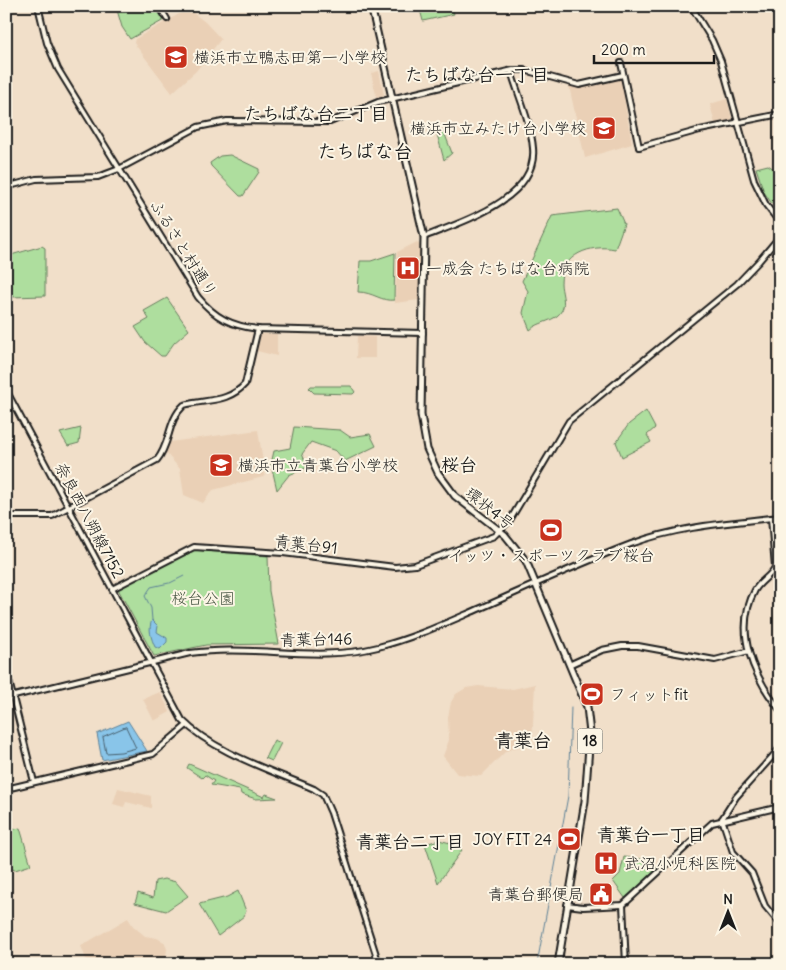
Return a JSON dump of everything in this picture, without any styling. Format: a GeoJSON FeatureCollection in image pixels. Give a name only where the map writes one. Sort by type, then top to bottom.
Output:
{"type":"FeatureCollection","features":[{"type":"Feature","properties":{"kind":"main road","name":"環状4号"},"geometry":{"type":"LineString","coordinates":[[370,6],[424,237],[421,415],[428,454],[438,473],[455,496],[501,532],[522,554],[586,702],[590,733],[583,818],[558,964]]}},
{"type":"Feature","properties":{"kind":"street","name":"ふるさと村通り"},"geometry":{"type":"LineString","coordinates":[[38,6],[47,43],[58,69],[198,297],[210,312],[233,325],[258,330],[423,333]]}},
{"type":"Feature","properties":{"kind":"street"},"geometry":{"type":"LineString","coordinates":[[159,6],[167,19]]}},
{"type":"Feature","properties":{"kind":"street"},"geometry":{"type":"LineString","coordinates":[[691,6],[712,40],[721,60],[757,187],[766,205],[780,223]]}},
{"type":"Feature","properties":{"kind":"street"},"geometry":{"type":"LineString","coordinates":[[621,63],[639,147],[738,122],[780,114]]}},
{"type":"Feature","properties":{"kind":"street"},"geometry":{"type":"LineString","coordinates":[[6,188],[36,179],[98,177],[119,169],[178,136],[210,124],[227,121],[330,122],[371,104],[392,98],[510,71],[524,70],[579,85],[623,75]]}},
{"type":"Feature","properties":{"kind":"street"},"geometry":{"type":"LineString","coordinates":[[424,237],[490,208],[513,194],[525,180],[531,164],[533,148],[510,71]]}},
{"type":"Feature","properties":{"kind":"street"},"geometry":{"type":"LineString","coordinates":[[501,532],[569,421],[736,284],[759,262],[780,236]]}},
{"type":"Feature","properties":{"kind":"street"},"geometry":{"type":"LineString","coordinates":[[6,516],[47,517],[157,460],[164,449],[172,419],[184,405],[224,399],[239,391],[245,384],[258,330]]}},
{"type":"Feature","properties":{"kind":"street","name":"奈良西八朔線7152"},"geometry":{"type":"LineString","coordinates":[[6,390],[171,704],[187,725],[194,732],[215,745],[323,795],[331,813],[379,964]]}},
{"type":"Feature","properties":{"kind":"street","name":"青葉台146"},"geometry":{"type":"LineString","coordinates":[[6,698],[212,650],[236,649],[333,654],[376,647],[416,635],[633,544],[686,528],[780,517]]}},
{"type":"Feature","properties":{"kind":"street"},"geometry":{"type":"LineString","coordinates":[[771,518],[776,562],[772,573],[756,588],[744,620],[745,638],[761,684],[780,710]]}},
{"type":"Feature","properties":{"kind":"street","name":"青葉台91"},"geometry":{"type":"LineString","coordinates":[[112,589],[194,547],[274,552],[395,567],[415,565],[501,532]]}},
{"type":"Feature","properties":{"kind":"street"},"geometry":{"type":"LineString","coordinates":[[571,664],[602,650],[622,646],[638,646],[715,660],[749,651]]}},
{"type":"Feature","properties":{"kind":"street"},"geometry":{"type":"LineString","coordinates":[[6,669],[34,782]]}},
{"type":"Feature","properties":{"kind":"street"},"geometry":{"type":"LineString","coordinates":[[6,789],[153,754],[187,725]]}},
{"type":"Feature","properties":{"kind":"street"},"geometry":{"type":"LineString","coordinates":[[722,819],[736,797],[780,748]]}},
{"type":"Feature","properties":{"kind":"street"},"geometry":{"type":"LineString","coordinates":[[567,905],[583,907],[623,905],[712,823],[722,819],[780,808]]}},
{"type":"Feature","properties":{"kind":"street"},"geometry":{"type":"LineString","coordinates":[[722,819],[733,852],[755,878],[765,906],[780,924]]}},
{"type":"Feature","properties":{"kind":"street"},"geometry":{"type":"LineString","coordinates":[[623,905],[626,964]]}},
{"type":"Feature","properties":{"kind":"street"},"geometry":{"type":"LineString","coordinates":[[6,963],[11,964]]}},
{"type":"Feature","properties":{"kind":"shaded area","name":"横浜市立鴨志田第一小学校"},"geometry":{"type":"Polygon","coordinates":[[[188,9],[205,22],[221,39],[196,71],[172,93],[134,43],[135,39],[188,9]]]}},
{"type":"Feature","properties":{"kind":"shaded area"},"geometry":{"type":"Polygon","coordinates":[[[379,71],[384,95],[377,99],[371,73],[379,71]]]}},
{"type":"Feature","properties":{"kind":"shaded area","name":"横浜市立みたけ台小学校"},"geometry":{"type":"Polygon","coordinates":[[[619,78],[621,80],[632,144],[585,158],[569,86],[578,88],[619,78]]]}},
{"type":"Feature","properties":{"kind":"shaded area"},"geometry":{"type":"Polygon","coordinates":[[[727,99],[732,118],[731,121],[715,124],[710,104],[727,99]]]}},
{"type":"Feature","properties":{"kind":"shaded area","name":"一成会 たちばな台病院"},"geometry":{"type":"Polygon","coordinates":[[[417,242],[420,245],[419,300],[395,303],[397,252],[417,242]]]}},
{"type":"Feature","properties":{"kind":"shaded area"},"geometry":{"type":"Polygon","coordinates":[[[261,334],[277,334],[277,356],[257,351],[261,334]]]}},
{"type":"Feature","properties":{"kind":"shaded area"},"geometry":{"type":"Polygon","coordinates":[[[357,336],[375,337],[375,358],[356,358],[357,336]]]}},
{"type":"Feature","properties":{"kind":"shaded area","name":"横浜市立青葉台小学校"},"geometry":{"type":"Polygon","coordinates":[[[258,430],[265,475],[263,477],[213,490],[203,503],[184,495],[180,469],[166,453],[170,442],[258,430]]]}},
{"type":"Feature","properties":{"kind":"shaded area"},"geometry":{"type":"Polygon","coordinates":[[[535,684],[532,742],[506,751],[481,776],[457,774],[443,756],[449,740],[448,717],[451,702],[456,694],[466,688],[478,686],[513,689],[535,684]]]}},
{"type":"Feature","properties":{"kind":"shaded area"},"geometry":{"type":"Polygon","coordinates":[[[160,692],[170,712],[154,721],[143,699],[160,692]]]}},
{"type":"Feature","properties":{"kind":"shaded area"},"geometry":{"type":"Polygon","coordinates":[[[118,788],[151,796],[151,808],[126,802],[124,807],[113,804],[118,788]]]}},
{"type":"Feature","properties":{"kind":"shaded area"},"geometry":{"type":"Polygon","coordinates":[[[128,918],[133,926],[145,936],[157,938],[164,942],[167,949],[165,964],[98,964],[86,959],[81,946],[128,918]]]}},
{"type":"Feature","properties":{"kind":"green space"},"geometry":{"type":"Polygon","coordinates":[[[124,6],[157,6],[164,20],[130,39],[122,27],[117,10],[124,6]]]}},
{"type":"Feature","properties":{"kind":"green space"},"geometry":{"type":"Polygon","coordinates":[[[419,6],[452,6],[454,14],[423,21],[419,6]]]}},
{"type":"Feature","properties":{"kind":"green space"},"geometry":{"type":"Polygon","coordinates":[[[444,132],[452,153],[444,160],[437,134],[444,132]]]}},
{"type":"Feature","properties":{"kind":"green space"},"geometry":{"type":"Polygon","coordinates":[[[230,155],[259,169],[259,172],[243,196],[240,196],[210,163],[220,156],[230,155]]]}},
{"type":"Feature","properties":{"kind":"green space"},"geometry":{"type":"Polygon","coordinates":[[[768,165],[780,173],[780,196],[772,204],[764,192],[756,168],[768,165]]]}},
{"type":"Feature","properties":{"kind":"green space"},"geometry":{"type":"Polygon","coordinates":[[[617,208],[624,224],[615,249],[596,248],[579,253],[572,258],[562,273],[561,283],[564,304],[562,310],[556,317],[530,330],[523,313],[528,291],[522,281],[552,216],[617,208]]]}},
{"type":"Feature","properties":{"kind":"green space"},"geometry":{"type":"Polygon","coordinates":[[[42,246],[45,248],[45,296],[11,297],[11,255],[42,246]]]}},
{"type":"Feature","properties":{"kind":"green space"},"geometry":{"type":"Polygon","coordinates":[[[395,253],[394,300],[385,300],[358,292],[360,261],[371,261],[395,253]]]}},
{"type":"Feature","properties":{"kind":"green space"},"geometry":{"type":"Polygon","coordinates":[[[167,298],[189,330],[174,343],[165,356],[161,356],[145,342],[135,327],[149,319],[144,311],[167,298]]]}},
{"type":"Feature","properties":{"kind":"green space"},"geometry":{"type":"Polygon","coordinates":[[[311,386],[351,386],[355,392],[353,394],[314,393],[309,388],[311,386]]]}},
{"type":"Feature","properties":{"kind":"green space"},"geometry":{"type":"Polygon","coordinates":[[[646,411],[655,428],[647,435],[651,442],[622,457],[616,442],[629,424],[646,411]]]}},
{"type":"Feature","properties":{"kind":"green space"},"geometry":{"type":"Polygon","coordinates":[[[294,427],[340,430],[350,437],[370,434],[376,446],[345,461],[336,451],[311,442],[302,454],[308,467],[289,475],[277,490],[271,464],[274,451],[290,448],[294,427]]]}},
{"type":"Feature","properties":{"kind":"green space"},"geometry":{"type":"Polygon","coordinates":[[[81,428],[79,443],[68,446],[60,433],[81,428]]]}},
{"type":"Feature","properties":{"kind":"green space","name":"桜台公園"},"geometry":{"type":"Polygon","coordinates":[[[193,550],[268,556],[269,591],[279,644],[206,645],[154,656],[118,589],[193,550]]]}},
{"type":"Feature","properties":{"kind":"green space"},"geometry":{"type":"Polygon","coordinates":[[[274,740],[281,743],[272,761],[265,758],[274,740]]]}},
{"type":"Feature","properties":{"kind":"green space"},"geometry":{"type":"Polygon","coordinates":[[[189,764],[264,797],[266,794],[277,798],[256,799],[241,794],[240,790],[211,785],[214,781],[205,775],[202,778],[187,768],[189,764]]]}},
{"type":"Feature","properties":{"kind":"green space"},"geometry":{"type":"Polygon","coordinates":[[[20,828],[31,865],[15,870],[6,867],[6,831],[20,828]]]}},
{"type":"Feature","properties":{"kind":"green space"},"geometry":{"type":"Polygon","coordinates":[[[439,840],[454,844],[462,850],[438,883],[425,844],[439,840]]]}},
{"type":"Feature","properties":{"kind":"green space"},"geometry":{"type":"Polygon","coordinates":[[[624,857],[649,860],[657,869],[625,898],[613,881],[620,874],[624,857]]]}},
{"type":"Feature","properties":{"kind":"green space"},"geometry":{"type":"Polygon","coordinates":[[[164,879],[176,882],[188,896],[166,911],[135,903],[138,893],[153,898],[155,881],[164,879]]]}},
{"type":"Feature","properties":{"kind":"green space"},"geometry":{"type":"Polygon","coordinates":[[[238,891],[246,911],[244,916],[218,936],[199,904],[227,897],[238,891]]]}},
{"type":"Feature","properties":{"kind":"water"},"geometry":{"type":"Polygon","coordinates":[[[152,620],[158,626],[157,632],[167,638],[167,642],[160,649],[155,647],[151,637],[150,627],[152,620]]]}},
{"type":"Feature","properties":{"kind":"water"},"geometry":{"type":"Polygon","coordinates":[[[128,721],[147,751],[102,760],[97,734],[128,721]]]}},
{"type":"Feature","properties":{"kind":"waterway"},"geometry":{"type":"LineString","coordinates":[[170,583],[184,576]]}},
{"type":"Feature","properties":{"kind":"waterway"},"geometry":{"type":"LineString","coordinates":[[152,620],[151,608],[145,596],[151,587],[169,583]]}},
{"type":"Feature","properties":{"kind":"waterway"},"geometry":{"type":"LineString","coordinates":[[537,964],[568,796],[571,707]]}},
{"type":"Feature","properties":{"kind":"place","name":"横浜市立鴨志田第一小学校"},"geometry":{"type":"Point","coordinates":[176,57]}},
{"type":"Feature","properties":{"kind":"place","name":"横浜市立みたけ台小学校"},"geometry":{"type":"Point","coordinates":[604,128]}},
{"type":"Feature","properties":{"kind":"place","name":"一成会 たちばな台病院"},"geometry":{"type":"Point","coordinates":[408,268]}},
{"type":"Feature","properties":{"kind":"place","name":"横浜市立青葉台小学校"},"geometry":{"type":"Point","coordinates":[221,465]}},
{"type":"Feature","properties":{"kind":"place","name":"イッツ・スポーツクラブ桜台"},"geometry":{"type":"Point","coordinates":[551,530]}},
{"type":"Feature","properties":{"kind":"place","name":"フィットfit"},"geometry":{"type":"Point","coordinates":[592,694]}},
{"type":"Feature","properties":{"kind":"place","name":"JOY FIT 24"},"geometry":{"type":"Point","coordinates":[569,839]}},
{"type":"Feature","properties":{"kind":"place","name":"武沼小児科医院"},"geometry":{"type":"Point","coordinates":[606,863]}},
{"type":"Feature","properties":{"kind":"place","name":"青葉台郵便局"},"geometry":{"type":"Point","coordinates":[601,894]}},
{"type":"Feature","properties":{"kind":"district","name":"たちばな台一丁目"},"geometry":{"type":"Point","coordinates":[477,75]}},
{"type":"Feature","properties":{"kind":"district","name":"たちばな台二丁目"},"geometry":{"type":"Point","coordinates":[316,114]}},
{"type":"Feature","properties":{"kind":"district","name":"たちばな台"},"geometry":{"type":"Point","coordinates":[365,151]}},
{"type":"Feature","properties":{"kind":"district","name":"桜台"},"geometry":{"type":"Point","coordinates":[459,465]}},
{"type":"Feature","properties":{"kind":"district","name":"青葉台"},"geometry":{"type":"Point","coordinates":[523,740]}},
{"type":"Feature","properties":{"kind":"district","name":"青葉台一丁目"},"geometry":{"type":"Point","coordinates":[651,835]}},
{"type":"Feature","properties":{"kind":"district","name":"青葉台二丁目"},"geometry":{"type":"Point","coordinates":[410,842]}}]}
